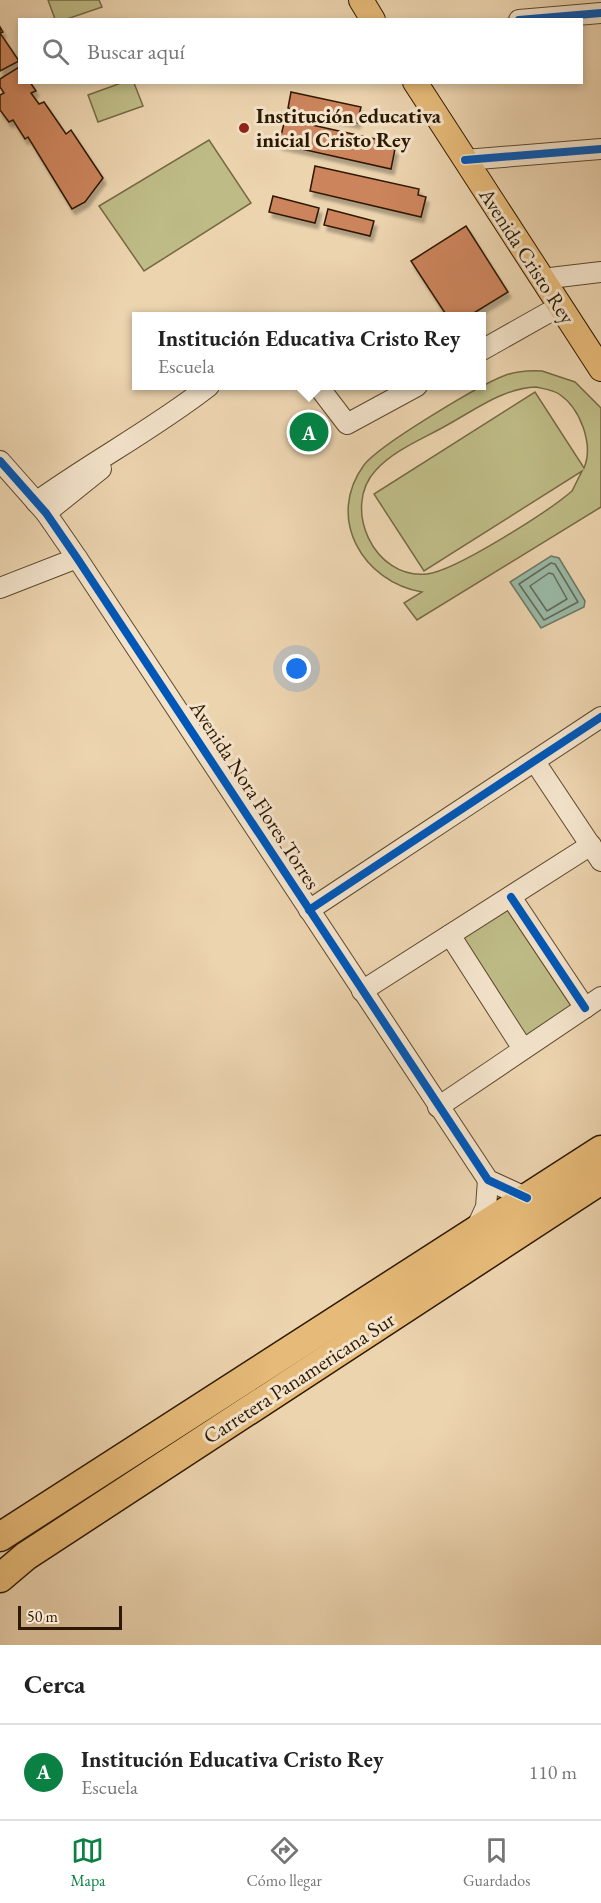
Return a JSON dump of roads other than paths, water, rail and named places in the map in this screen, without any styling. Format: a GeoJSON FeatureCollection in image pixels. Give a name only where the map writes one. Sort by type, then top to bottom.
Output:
{"type":"FeatureCollection","features":[{"type":"Feature","properties":{"kind":"highway","name":"Carretera Panamericana Sur"},"geometry":{"type":"LineString","coordinates":[[0,1578],[36,1550],[437,1272],[475,1232],[601,1150]]}},
{"type":"Feature","properties":{"kind":"highway","name":"Carretera Panamericana Sur"},"geometry":{"type":"LineString","coordinates":[[0,1537],[437,1272],[601,1180]]}},
{"type":"Feature","properties":{"kind":"main road"},"geometry":{"type":"LineString","coordinates":[[361,0],[373,18]]}},
{"type":"Feature","properties":{"kind":"main road","name":"Avenida Cristo Rey"},"geometry":{"type":"LineString","coordinates":[[416,84],[601,369]]}},
{"type":"Feature","properties":{"kind":"street"},"geometry":{"type":"LineString","coordinates":[[542,18],[601,13]]}},
{"type":"Feature","properties":{"kind":"street"},"geometry":{"type":"LineString","coordinates":[[465,160],[601,149]]}},
{"type":"Feature","properties":{"kind":"street"},"geometry":{"type":"LineString","coordinates":[[542,279],[601,272]]}},
{"type":"Feature","properties":{"kind":"street"},"geometry":{"type":"LineString","coordinates":[[486,348],[560,306]]}},
{"type":"Feature","properties":{"kind":"street"},"geometry":{"type":"LineString","coordinates":[[41,507],[86,483],[132,441],[203,390]]}},
{"type":"Feature","properties":{"kind":"street"},"geometry":{"type":"LineString","coordinates":[[321,390],[347,424],[410,390]]}},
{"type":"Feature","properties":{"kind":"street","name":"Avenida Nora Flores Torres"},"geometry":{"type":"LineString","coordinates":[[0,460],[41,507],[77,558],[488,1180]]}},
{"type":"Feature","properties":{"kind":"street"},"geometry":{"type":"LineString","coordinates":[[2,582],[77,558]]}},
{"type":"Feature","properties":{"kind":"street"},"geometry":{"type":"LineString","coordinates":[[309,910],[601,717]]}},
{"type":"Feature","properties":{"kind":"street"},"geometry":{"type":"LineString","coordinates":[[362,991],[511,897],[598,849],[540,758]]}},
{"type":"Feature","properties":{"kind":"street"},"geometry":{"type":"LineString","coordinates":[[438,1107],[593,1002],[511,897]]}},
{"type":"Feature","properties":{"kind":"street"},"geometry":{"type":"LineString","coordinates":[[450,935],[523,1049]]}},
{"type":"Feature","properties":{"kind":"street"},"geometry":{"type":"LineString","coordinates":[[475,1232],[486,1207],[488,1180],[527,1198]]}},
{"type":"Feature","properties":{"kind":"water"},"geometry":{"type":"Polygon","coordinates":[[[551,556],[559,558],[585,601],[584,607],[541,628],[510,582],[551,556]]]}},
{"type":"Feature","properties":{"kind":"place","name":"Institución educativa inicial Cristo Rey"},"geometry":{"type":"Point","coordinates":[244,128]}},
{"type":"Feature","properties":{"kind":"place","name":"Institución Educativa Cristo Rey"},"geometry":{"type":"Point","coordinates":[309,432]}}]}
